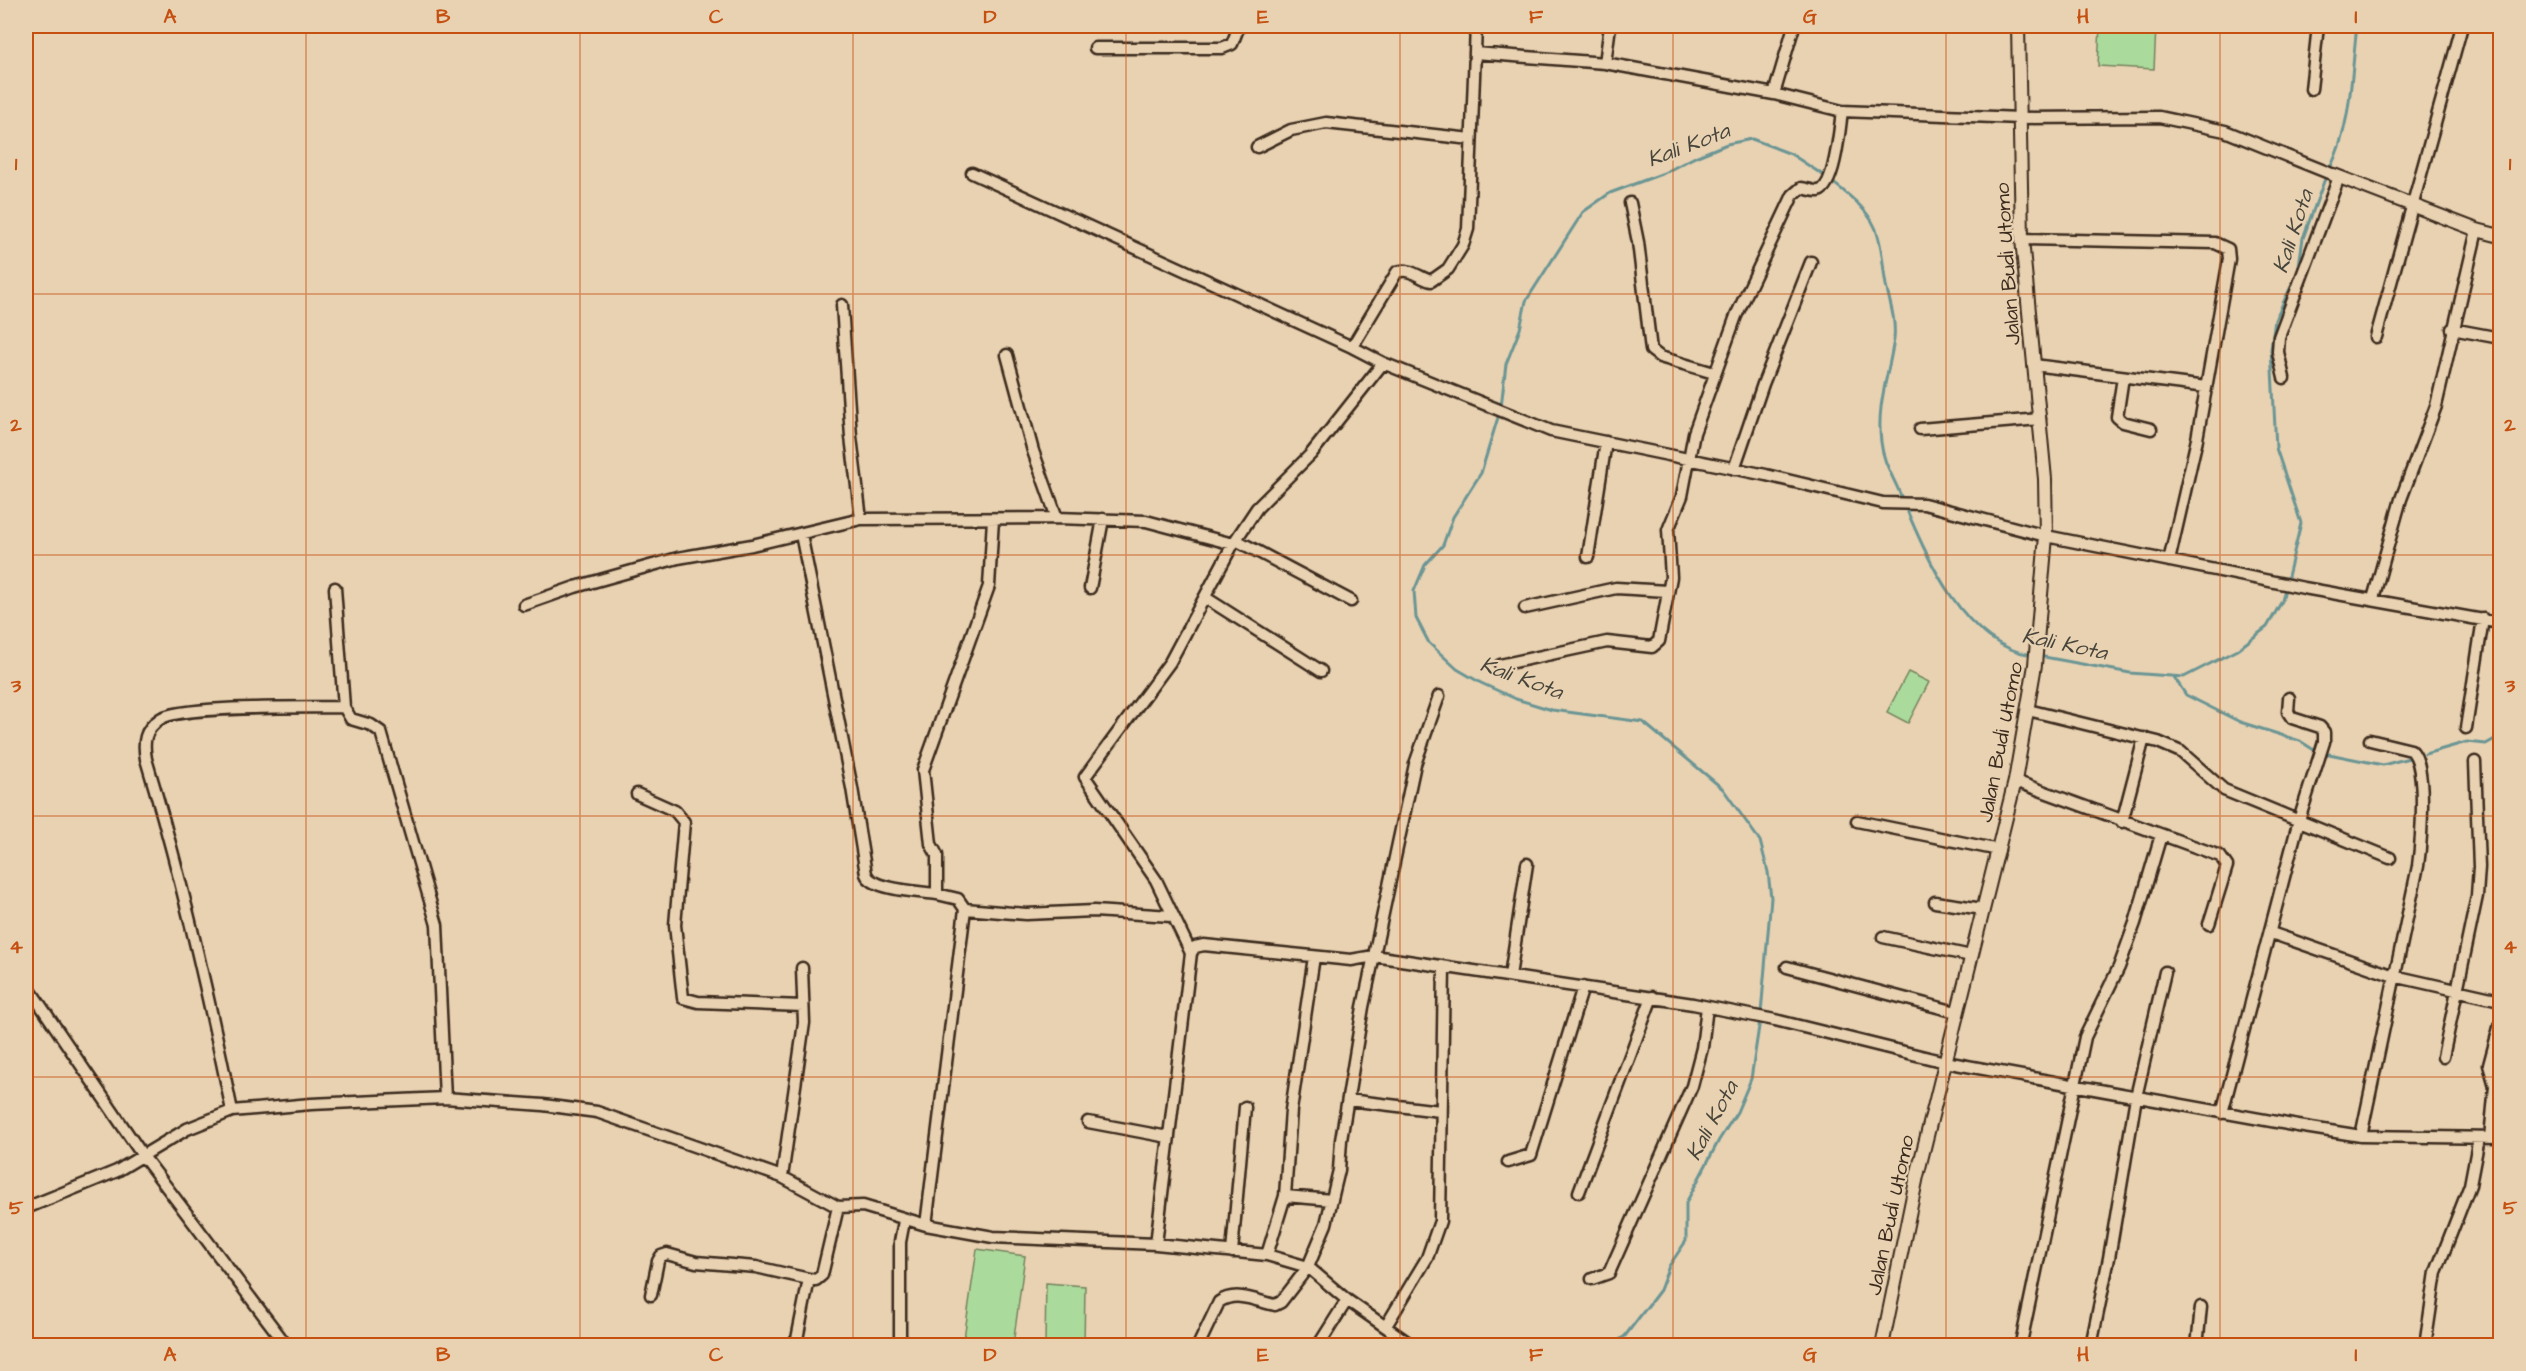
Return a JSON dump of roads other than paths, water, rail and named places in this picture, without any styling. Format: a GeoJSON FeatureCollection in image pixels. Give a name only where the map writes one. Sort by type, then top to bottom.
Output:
{"type":"FeatureCollection","features":[{"type":"Feature","properties":{"kind":"street"},"geometry":{"type":"LineString","coordinates":[[1095,48],[1222,48],[1232,44],[1239,26]]}},
{"type":"Feature","properties":{"kind":"street"},"geometry":{"type":"LineString","coordinates":[[1352,347],[1397,272],[1411,271],[1431,281],[1448,269],[1457,257],[1468,229],[1476,26]]}},
{"type":"Feature","properties":{"kind":"street"},"geometry":{"type":"LineString","coordinates":[[1605,63],[1610,26]]}},
{"type":"Feature","properties":{"kind":"street"},"geometry":{"type":"LineString","coordinates":[[1774,94],[1794,26]]}},
{"type":"Feature","properties":{"kind":"street","name":"Jalan Budi Utomo"},"geometry":{"type":"LineString","coordinates":[[1882,1346],[1917,1176],[2015,780],[2035,665],[2046,536],[2045,479],[2022,239],[2018,26]]}},
{"type":"Feature","properties":{"kind":"street"},"geometry":{"type":"LineString","coordinates":[[2311,88],[2318,26]]}},
{"type":"Feature","properties":{"kind":"street"},"geometry":{"type":"LineString","coordinates":[[2376,338],[2462,26]]}},
{"type":"Feature","properties":{"kind":"street"},"geometry":{"type":"LineString","coordinates":[[1475,53],[1605,63],[1774,94],[1842,111],[2020,118],[2137,117],[2198,123],[2225,130],[2336,176],[2477,230],[2500,236]]}},
{"type":"Feature","properties":{"kind":"street"},"geometry":{"type":"LineString","coordinates":[[1500,664],[1607,642],[1652,647],[1659,641],[1671,563],[1668,530],[1679,504],[1688,460],[1714,373],[1737,316],[1793,195],[1801,188],[1818,191],[1824,186],[1832,170],[1842,111]]}},
{"type":"Feature","properties":{"kind":"street"},"geometry":{"type":"LineString","coordinates":[[1257,147],[1291,130],[1326,123],[1471,139]]}},
{"type":"Feature","properties":{"kind":"street"},"geometry":{"type":"LineString","coordinates":[[972,173],[1383,363],[1516,419],[1551,431],[1892,504],[1913,502],[2046,536],[2169,561],[2304,588],[2500,622]]}},
{"type":"Feature","properties":{"kind":"street"},"geometry":{"type":"LineString","coordinates":[[2284,378],[2278,352],[2281,330],[2336,176]]}},
{"type":"Feature","properties":{"kind":"street"},"geometry":{"type":"LineString","coordinates":[[1630,204],[1638,242],[1651,350],[1660,357],[1714,373]]}},
{"type":"Feature","properties":{"kind":"street"},"geometry":{"type":"LineString","coordinates":[[2373,599],[2401,499],[2436,406],[2452,329],[2477,230]]}},
{"type":"Feature","properties":{"kind":"street"},"geometry":{"type":"LineString","coordinates":[[2022,239],[2215,243],[2228,249],[2229,259],[2206,387],[2169,561]]}},
{"type":"Feature","properties":{"kind":"street"},"geometry":{"type":"LineString","coordinates":[[1734,469],[1763,384],[1811,262]]}},
{"type":"Feature","properties":{"kind":"street"},"geometry":{"type":"LineString","coordinates":[[842,305],[851,437],[861,519]]}},
{"type":"Feature","properties":{"kind":"street"},"geometry":{"type":"LineString","coordinates":[[2452,329],[2500,338]]}},
{"type":"Feature","properties":{"kind":"street"},"geometry":{"type":"LineString","coordinates":[[1007,355],[1033,451],[1057,518]]}},
{"type":"Feature","properties":{"kind":"street"},"geometry":{"type":"LineString","coordinates":[[1191,953],[1171,916],[1156,880],[1085,777],[1170,662],[1235,542],[1257,508],[1311,454],[1383,363]]}},
{"type":"Feature","properties":{"kind":"street"},"geometry":{"type":"LineString","coordinates":[[2034,366],[2206,387]]}},
{"type":"Feature","properties":{"kind":"street"},"geometry":{"type":"LineString","coordinates":[[2123,377],[2117,417],[2123,422],[2151,429]]}},
{"type":"Feature","properties":{"kind":"street"},"geometry":{"type":"LineString","coordinates":[[1920,429],[2040,419]]}},
{"type":"Feature","properties":{"kind":"street"},"geometry":{"type":"LineString","coordinates":[[1588,557],[1606,442]]}},
{"type":"Feature","properties":{"kind":"street"},"geometry":{"type":"LineString","coordinates":[[524,606],[575,587],[678,558],[801,534],[861,519],[1057,518],[1146,521],[1235,542],[1351,601]]}},
{"type":"Feature","properties":{"kind":"street"},"geometry":{"type":"LineString","coordinates":[[937,894],[937,855],[931,844],[923,770],[989,586],[993,519]]}},
{"type":"Feature","properties":{"kind":"street"},"geometry":{"type":"LineString","coordinates":[[1090,588],[1103,519]]}},
{"type":"Feature","properties":{"kind":"street"},"geometry":{"type":"LineString","coordinates":[[801,534],[852,788],[866,874],[872,884],[958,899],[965,909],[926,1225]]}},
{"type":"Feature","properties":{"kind":"street"},"geometry":{"type":"LineString","coordinates":[[335,588],[344,707],[351,719],[371,725],[381,732],[437,925],[445,1098]]}},
{"type":"Feature","properties":{"kind":"street"},"geometry":{"type":"LineString","coordinates":[[1525,608],[1616,588],[1667,591]]}},
{"type":"Feature","properties":{"kind":"street"},"geometry":{"type":"LineString","coordinates":[[1206,598],[1321,671]]}},
{"type":"Feature","properties":{"kind":"street"},"geometry":{"type":"LineString","coordinates":[[2466,728],[2483,620]]}},
{"type":"Feature","properties":{"kind":"street"},"geometry":{"type":"LineString","coordinates":[[1198,1346],[1219,1302],[1233,1296],[1275,1305],[1281,1302],[1308,1267],[1326,1224],[1339,1170],[1355,1046],[1415,764],[1439,696]]}},
{"type":"Feature","properties":{"kind":"street"},"geometry":{"type":"LineString","coordinates":[[2222,1113],[2299,820],[2313,783],[2325,734],[2320,727],[2292,718],[2288,712],[2289,698]]}},
{"type":"Feature","properties":{"kind":"street"},"geometry":{"type":"LineString","coordinates":[[232,1111],[199,953],[173,849],[146,759],[143,744],[146,733],[162,717],[188,711],[344,707]]}},
{"type":"Feature","properties":{"kind":"street"},"geometry":{"type":"LineString","coordinates":[[2028,710],[2145,738],[2181,752],[2224,790],[2390,858]]}},
{"type":"Feature","properties":{"kind":"street"},"geometry":{"type":"LineString","coordinates":[[2122,822],[2145,738]]}},
{"type":"Feature","properties":{"kind":"street"},"geometry":{"type":"LineString","coordinates":[[2361,1136],[2418,866],[2421,838],[2419,760],[2411,750],[2370,740]]}},
{"type":"Feature","properties":{"kind":"street"},"geometry":{"type":"LineString","coordinates":[[2443,1057],[2469,942],[2478,877],[2475,762]]}},
{"type":"Feature","properties":{"kind":"street"},"geometry":{"type":"LineString","coordinates":[[2015,780],[2122,822],[2220,856],[2227,866],[2209,924]]}},
{"type":"Feature","properties":{"kind":"street"},"geometry":{"type":"LineString","coordinates":[[637,794],[675,811],[684,822],[675,925],[683,998],[698,1002],[803,1006]]}},
{"type":"Feature","properties":{"kind":"street"},"geometry":{"type":"LineString","coordinates":[[1857,821],[1999,850]]}},
{"type":"Feature","properties":{"kind":"street"},"geometry":{"type":"LineString","coordinates":[[2021,1343],[2073,1085],[2085,1037],[2119,967],[2135,923],[2161,835]]}},
{"type":"Feature","properties":{"kind":"street"},"geometry":{"type":"LineString","coordinates":[[1510,976],[1527,864]]}},
{"type":"Feature","properties":{"kind":"street"},"geometry":{"type":"LineString","coordinates":[[1935,902],[1983,909]]}},
{"type":"Feature","properties":{"kind":"street"},"geometry":{"type":"LineString","coordinates":[[965,909],[1026,914],[1094,911],[1171,916]]}},
{"type":"Feature","properties":{"kind":"street"},"geometry":{"type":"LineString","coordinates":[[2271,933],[2394,976],[2456,992],[2500,1000]]}},
{"type":"Feature","properties":{"kind":"street"},"geometry":{"type":"LineString","coordinates":[[1883,937],[1971,956]]}},
{"type":"Feature","properties":{"kind":"street"},"geometry":{"type":"LineString","coordinates":[[1156,1244],[1191,953],[1195,947],[1204,945],[1351,960],[1374,956],[1652,997],[1747,1014],[1945,1062],[2361,1136],[2490,1138]]}},
{"type":"Feature","properties":{"kind":"street"},"geometry":{"type":"LineString","coordinates":[[1268,1255],[1285,1196],[1291,1110],[1314,957]]}},
{"type":"Feature","properties":{"kind":"street"},"geometry":{"type":"LineString","coordinates":[[1386,1326],[1427,1258],[1440,1221],[1444,967]]}},
{"type":"Feature","properties":{"kind":"street"},"geometry":{"type":"LineString","coordinates":[[1787,967],[1956,1012]]}},
{"type":"Feature","properties":{"kind":"street"},"geometry":{"type":"LineString","coordinates":[[782,1177],[804,1023],[802,968]]}},
{"type":"Feature","properties":{"kind":"street"},"geometry":{"type":"LineString","coordinates":[[2091,1346],[2109,1258],[2136,1097],[2165,972]]}},
{"type":"Feature","properties":{"kind":"street"},"geometry":{"type":"LineString","coordinates":[[26,984],[143,1156],[287,1346]]}},
{"type":"Feature","properties":{"kind":"street"},"geometry":{"type":"LineString","coordinates":[[1508,1162],[1531,1155],[1583,987]]}},
{"type":"Feature","properties":{"kind":"street"},"geometry":{"type":"LineString","coordinates":[[1579,1192],[1652,997]]}},
{"type":"Feature","properties":{"kind":"street"},"geometry":{"type":"LineString","coordinates":[[1592,1279],[1609,1273],[1616,1262],[1642,1196],[1692,1086],[1702,1048],[1707,1007]]}},
{"type":"Feature","properties":{"kind":"street"},"geometry":{"type":"LineString","coordinates":[[2425,1346],[2436,1272],[2490,1138],[2495,1086],[2489,1065],[2500,1024]]}},
{"type":"Feature","properties":{"kind":"street"},"geometry":{"type":"LineString","coordinates":[[26,1208],[96,1180],[143,1156],[187,1129],[232,1111],[311,1104],[445,1098],[597,1112],[782,1177],[838,1207],[863,1206],[904,1221],[1003,1238],[1156,1244],[1268,1255],[1308,1267],[1347,1300],[1386,1326],[1400,1342],[1413,1346]]}},
{"type":"Feature","properties":{"kind":"street"},"geometry":{"type":"LineString","coordinates":[[1348,1100],[1440,1112]]}},
{"type":"Feature","properties":{"kind":"street"},"geometry":{"type":"LineString","coordinates":[[1232,1252],[1245,1107]]}},
{"type":"Feature","properties":{"kind":"street"},"geometry":{"type":"LineString","coordinates":[[1088,1122],[1168,1137]]}},
{"type":"Feature","properties":{"kind":"street"},"geometry":{"type":"LineString","coordinates":[[1285,1196],[1332,1200]]}},
{"type":"Feature","properties":{"kind":"street"},"geometry":{"type":"LineString","coordinates":[[651,1295],[658,1261],[661,1256],[667,1254],[696,1262],[756,1267],[816,1280],[822,1275],[838,1207]]}},
{"type":"Feature","properties":{"kind":"street"},"geometry":{"type":"LineString","coordinates":[[900,1346],[900,1242],[904,1221]]}},
{"type":"Feature","properties":{"kind":"street"},"geometry":{"type":"LineString","coordinates":[[791,1346],[797,1339],[809,1279]]}},
{"type":"Feature","properties":{"kind":"street"},"geometry":{"type":"LineString","coordinates":[[1318,1346],[1347,1300]]}},
{"type":"Feature","properties":{"kind":"street"},"geometry":{"type":"LineString","coordinates":[[2197,1346],[2201,1307]]}},
{"type":"Feature","properties":{"kind":"street"},"geometry":{"type":"LineString","coordinates":[[683,1346],[689,1346]]}},
{"type":"Feature","properties":{"kind":"waterway","name":"Kali Kota"},"geometry":{"type":"LineString","coordinates":[[2329,170],[2337,153],[2346,118],[2357,26]]}},
{"type":"Feature","properties":{"kind":"waterway","name":"Kali Kota"},"geometry":{"type":"LineString","coordinates":[[1501,407],[1506,364],[1520,329],[1526,301],[1583,212],[1610,193],[1664,173],[1727,144],[1752,139],[1791,154],[1826,177]]}},
{"type":"Feature","properties":{"kind":"waterway","name":"Kali Kota"},"geometry":{"type":"LineString","coordinates":[[2039,656],[2130,673],[2184,677],[2237,650],[2267,627],[2282,601],[2301,523],[2276,448],[2271,349],[2275,320],[2298,272],[2303,238],[2326,176]]}},
{"type":"Feature","properties":{"kind":"waterway","name":"Kali Kota"},"geometry":{"type":"LineString","coordinates":[[1831,181],[1866,212],[1875,228],[1881,248],[1894,332],[1880,415],[1881,442],[1888,467],[1932,565],[1965,614],[1984,633],[2007,647],[2032,655]]}},
{"type":"Feature","properties":{"kind":"waterway","name":"Kali Kota"},"geometry":{"type":"LineString","coordinates":[[1499,414],[1481,473],[1453,517],[1443,545],[1425,565],[1414,591],[1416,618],[1429,643],[1457,669],[1481,683],[1516,699],[1552,710],[1643,722],[1723,789],[1760,841],[1768,872],[1771,898],[1761,1013]]}},
{"type":"Feature","properties":{"kind":"waterway"},"geometry":{"type":"LineString","coordinates":[[2174,677],[2186,695],[2240,722],[2300,741],[2314,750]]}},
{"type":"Feature","properties":{"kind":"waterway"},"geometry":{"type":"LineString","coordinates":[[2425,754],[2467,742],[2486,744],[2500,736]]}},
{"type":"Feature","properties":{"kind":"waterway"},"geometry":{"type":"LineString","coordinates":[[2329,754],[2383,765],[2409,758]]}},
{"type":"Feature","properties":{"kind":"waterway","name":"Kali Kota"},"geometry":{"type":"LineString","coordinates":[[1611,1346],[1625,1336],[1660,1290],[1669,1266],[1686,1241],[1686,1203],[1719,1140],[1737,1112],[1751,1079],[1760,1020]]}}]}
